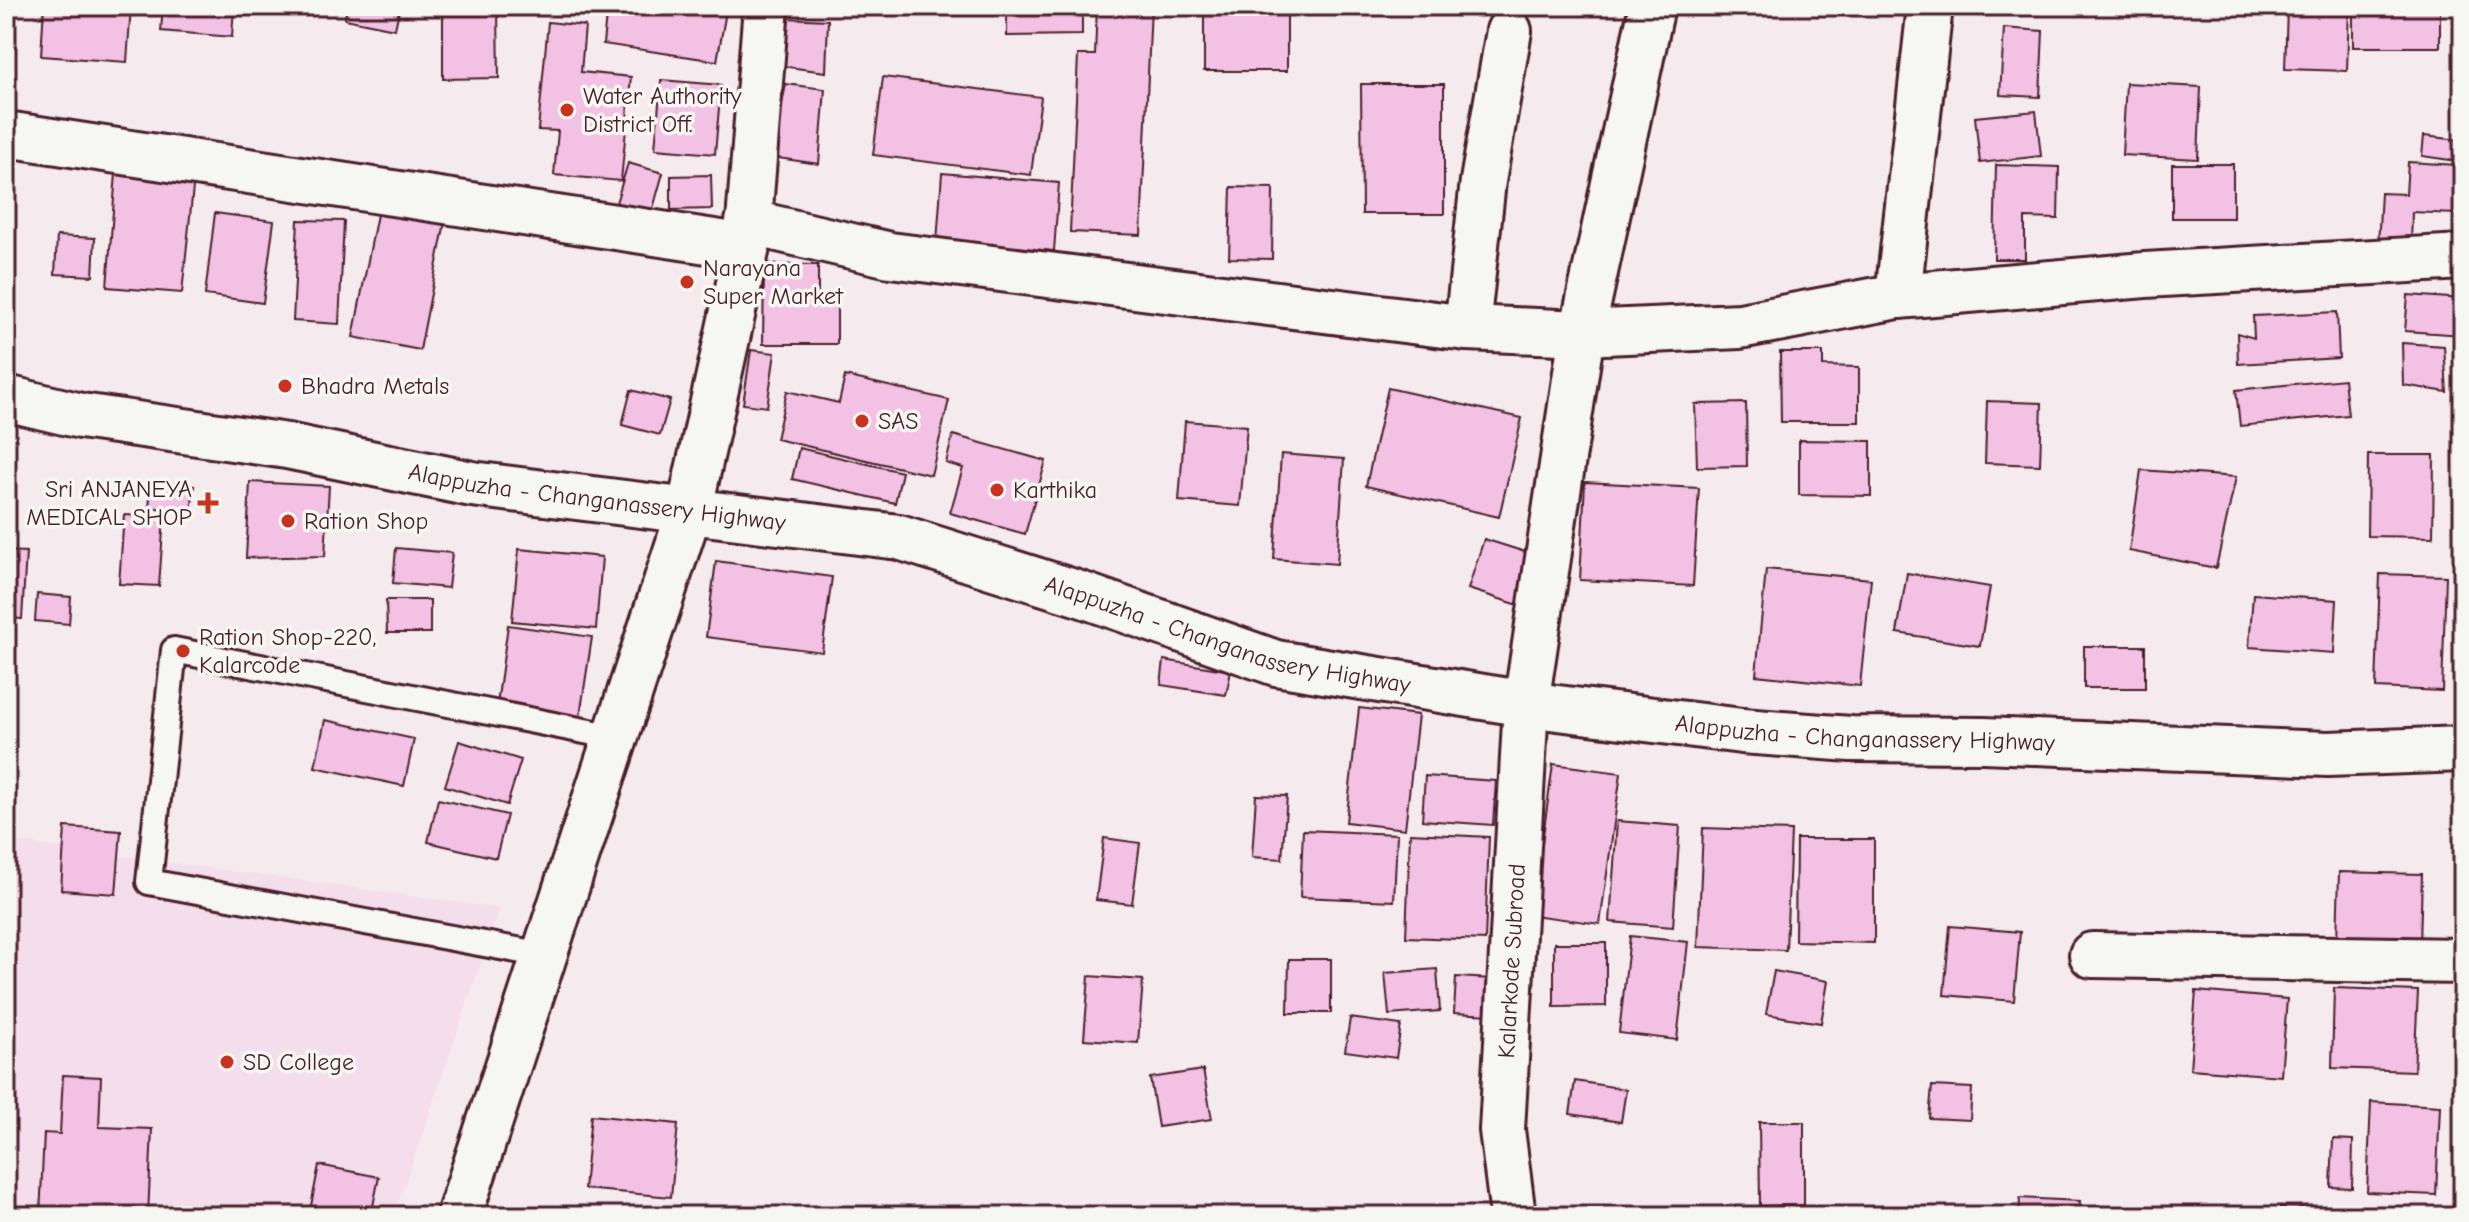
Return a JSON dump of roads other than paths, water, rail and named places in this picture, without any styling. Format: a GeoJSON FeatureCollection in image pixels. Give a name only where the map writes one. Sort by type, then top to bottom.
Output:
{"type":"FeatureCollection","features":[{"type":"Feature","properties":{"kind":"street"},"geometry":{"type":"LineString","coordinates":[[459,1216],[689,512],[748,234],[766,6]]}},
{"type":"Feature","properties":{"kind":"street","name":"Kalarkode Subroad"},"geometry":{"type":"LineString","coordinates":[[1513,1216],[1502,1130],[1526,704],[1582,333],[1652,6]]}},
{"type":"Feature","properties":{"kind":"street"},"geometry":{"type":"LineString","coordinates":[[1898,296],[1930,6]]}},
{"type":"Feature","properties":{"kind":"street"},"geometry":{"type":"LineString","coordinates":[[1467,328],[1483,181],[1509,31]]}},
{"type":"Feature","properties":{"kind":"street"},"geometry":{"type":"LineString","coordinates":[[6,134],[890,255],[1467,328],[1582,333],[1740,326],[1898,296],[2145,275],[2463,257]]}},
{"type":"Feature","properties":{"kind":"street","name":"Alappuzha - Changanassery Highway"},"geometry":{"type":"LineString","coordinates":[[6,398],[81,416],[287,446],[472,484],[899,537],[1083,595],[1276,663],[1526,704],[1742,731],[1851,739],[2000,740],[2328,754],[2463,749]]}},
{"type":"Feature","properties":{"kind":"street"},"geometry":{"type":"LineString","coordinates":[[2092,955],[2463,961]]}},
{"type":"Feature","properties":{"kind":"lane"},"geometry":{"type":"LineString","coordinates":[[544,955],[149,882],[174,650],[615,737]]}},
{"type":"Feature","properties":{"kind":"place","name":"Water Authority District Off."},"geometry":{"type":"Point","coordinates":[567,110]}},
{"type":"Feature","properties":{"kind":"place","name":"Narayana Super Market"},"geometry":{"type":"Point","coordinates":[687,282]}},
{"type":"Feature","properties":{"kind":"place","name":"Bhadra Metals"},"geometry":{"type":"Point","coordinates":[285,386]}},
{"type":"Feature","properties":{"kind":"place","name":"SAS"},"geometry":{"type":"Point","coordinates":[862,421]}},
{"type":"Feature","properties":{"kind":"place","name":"Karthika"},"geometry":{"type":"Point","coordinates":[997,490]}},
{"type":"Feature","properties":{"kind":"place","name":"Sri ANJANEYA MEDICAL SHOP"},"geometry":{"type":"Point","coordinates":[208,503]}},
{"type":"Feature","properties":{"kind":"place","name":"Ration Shop"},"geometry":{"type":"Point","coordinates":[288,521]}},
{"type":"Feature","properties":{"kind":"place","name":"Ration Shop-220, Kalarcode"},"geometry":{"type":"Point","coordinates":[183,651]}},
{"type":"Feature","properties":{"kind":"place","name":"SD College"},"geometry":{"type":"Point","coordinates":[227,1062]}}]}
